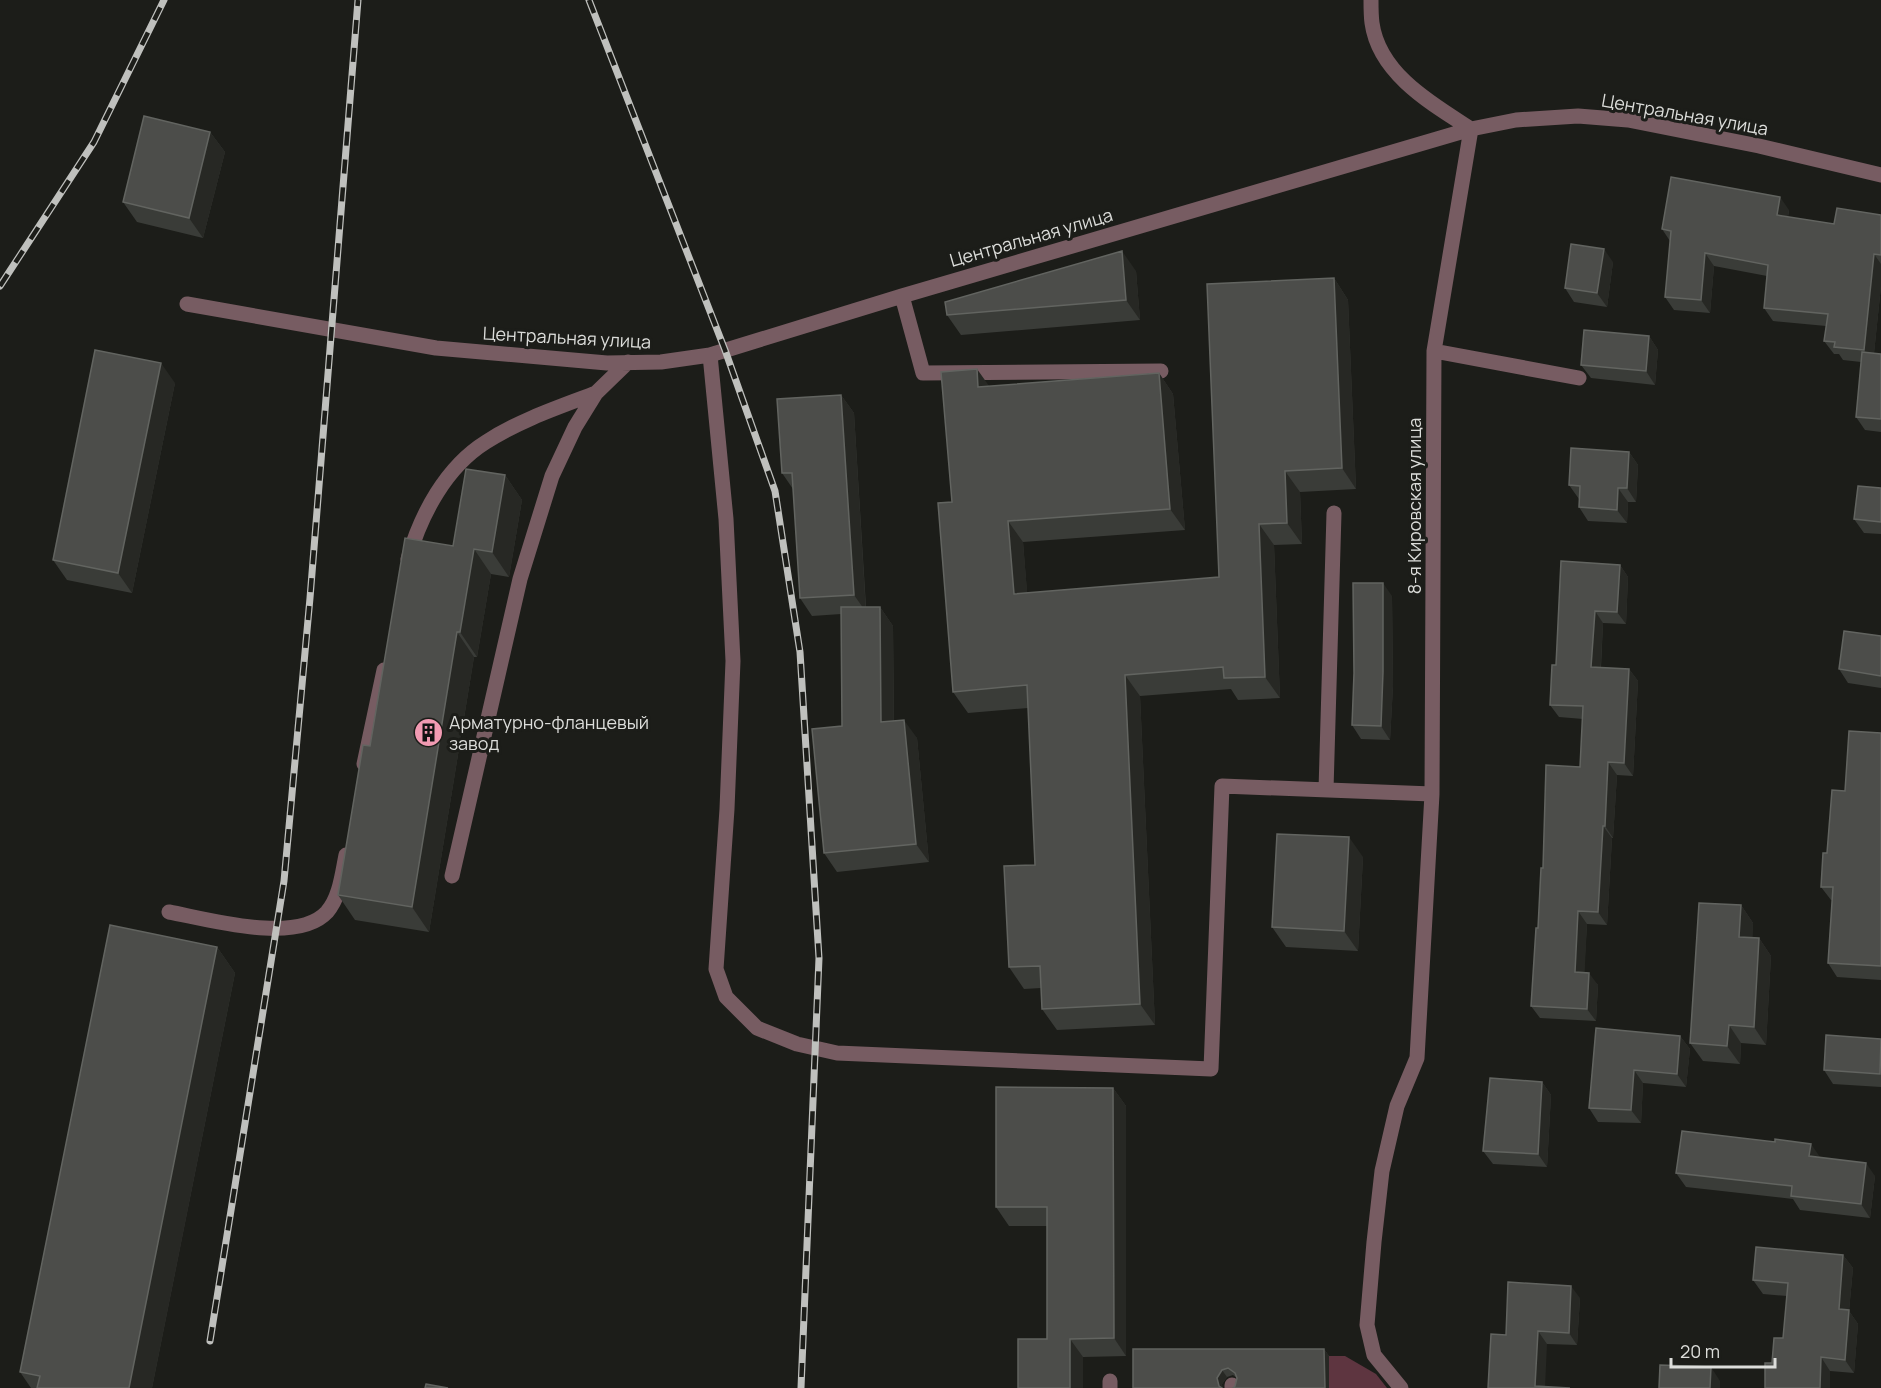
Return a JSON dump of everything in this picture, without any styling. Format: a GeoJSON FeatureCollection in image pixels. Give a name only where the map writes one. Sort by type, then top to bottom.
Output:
{"type":"FeatureCollection","features":[{"type":"Feature","properties":{"kind":"street"},"geometry":{"type":"LineString","coordinates":[[1371,0],[1372,24],[1381,51],[1399,75],[1430,104],[1471,129]]}},
{"type":"Feature","properties":{"kind":"street","name":"Центральная улица"},"geometry":{"type":"LineString","coordinates":[[187,304],[436,348],[539,358],[661,362],[710,355],[902,296],[1471,129],[1516,120],[1578,116],[1628,120],[1881,175]]}},
{"type":"Feature","properties":{"kind":"street","name":"8-я Кировская улица"},"geometry":{"type":"LineString","coordinates":[[1401,1388],[1374,1355],[1367,1325],[1382,1170],[1397,1106],[1417,1058],[1432,794],[1434,351],[1471,129]]}},
{"type":"Feature","properties":{"kind":"street"},"geometry":{"type":"LineString","coordinates":[[902,296],[923,372],[1161,371]]}},
{"type":"Feature","properties":{"kind":"street"},"geometry":{"type":"LineString","coordinates":[[1434,351],[1579,378]]}},
{"type":"Feature","properties":{"kind":"street"},"geometry":{"type":"LineString","coordinates":[[710,355],[726,519],[733,660],[727,808],[716,969],[726,997],[757,1028],[797,1044],[837,1053],[1211,1069],[1222,786],[1432,794]]}},
{"type":"Feature","properties":{"kind":"street"},"geometry":{"type":"LineString","coordinates":[[452,876],[520,579],[552,476],[575,427],[596,393],[628,362]]}},
{"type":"Feature","properties":{"kind":"street"},"geometry":{"type":"LineString","coordinates":[[405,569],[412,542],[431,502],[455,469],[484,442],[520,423],[596,393]]}},
{"type":"Feature","properties":{"kind":"street"},"geometry":{"type":"LineString","coordinates":[[1326,790],[1334,513]]}},
{"type":"Feature","properties":{"kind":"street"},"geometry":{"type":"LineString","coordinates":[[362,778],[388,650]]}},
{"type":"Feature","properties":{"kind":"street"},"geometry":{"type":"LineString","coordinates":[[169,912],[254,928],[276,929],[305,926],[326,913],[338,894],[350,836]]}},
{"type":"Feature","properties":{"kind":"shaded area"},"geometry":{"type":"Polygon","coordinates":[[[1329,1356],[1345,1356],[1376,1374],[1387,1388],[1329,1388],[1329,1356]]]}},
{"type":"Feature","properties":{"kind":"building"},"geometry":{"type":"Polygon","coordinates":[[[144,116],[210,132],[189,218],[123,202],[144,116]]]}},
{"type":"Feature","properties":{"kind":"building"},"geometry":{"type":"Polygon","coordinates":[[[1671,177],[1780,197],[1777,215],[1834,224],[1837,208],[1881,215],[1881,255],[1874,254],[1864,350],[1834,347],[1835,342],[1824,341],[1828,314],[1764,308],[1768,265],[1705,253],[1701,300],[1665,297],[1671,231],[1662,229],[1671,177]]]}},
{"type":"Feature","properties":{"kind":"building"},"geometry":{"type":"Polygon","coordinates":[[[1571,244],[1604,249],[1597,293],[1565,288],[1571,244]]]}},
{"type":"Feature","properties":{"kind":"building"},"geometry":{"type":"Polygon","coordinates":[[[1122,251],[1126,300],[947,315],[945,302],[1122,251]]]}},
{"type":"Feature","properties":{"kind":"building"},"geometry":{"type":"Polygon","coordinates":[[[1334,278],[1342,468],[1285,471],[1287,523],[1259,524],[1265,677],[1224,678],[1223,667],[1125,675],[1140,1004],[1042,1009],[1040,966],[1009,967],[1004,866],[1035,865],[1027,685],[953,692],[938,503],[952,502],[941,372],[977,369],[978,387],[1159,373],[1170,509],[1008,521],[1014,594],[1219,577],[1207,284],[1334,278]]]}},
{"type":"Feature","properties":{"kind":"building"},"geometry":{"type":"Polygon","coordinates":[[[1584,330],[1649,336],[1646,371],[1581,365],[1584,330]]]}},
{"type":"Feature","properties":{"kind":"building"},"geometry":{"type":"Polygon","coordinates":[[[95,350],[161,363],[118,573],[53,560],[95,350]]]}},
{"type":"Feature","properties":{"kind":"building"},"geometry":{"type":"Polygon","coordinates":[[[1862,352],[1881,354],[1881,419],[1856,417],[1862,352]]]}},
{"type":"Feature","properties":{"kind":"building"},"geometry":{"type":"Polygon","coordinates":[[[841,395],[854,595],[800,598],[792,473],[782,473],[777,399],[841,395]]]}},
{"type":"Feature","properties":{"kind":"building"},"geometry":{"type":"Polygon","coordinates":[[[1571,448],[1629,452],[1627,488],[1618,488],[1617,510],[1579,507],[1580,486],[1569,485],[1571,448]]]}},
{"type":"Feature","properties":{"kind":"building"},"geometry":{"type":"Polygon","coordinates":[[[466,469],[505,475],[492,552],[474,549],[460,632],[457,632],[412,907],[338,895],[363,745],[370,746],[405,538],[453,546],[466,469]]]}},
{"type":"Feature","properties":{"kind":"building"},"geometry":{"type":"Polygon","coordinates":[[[1858,486],[1881,488],[1881,522],[1854,519],[1858,486]]]}},
{"type":"Feature","properties":{"kind":"building"},"geometry":{"type":"Polygon","coordinates":[[[1561,561],[1620,565],[1617,612],[1595,611],[1591,667],[1629,669],[1624,763],[1608,762],[1598,912],[1578,911],[1575,972],[1589,973],[1587,1009],[1531,1006],[1541,868],[1543,868],[1546,765],[1580,767],[1583,706],[1550,705],[1552,665],[1556,665],[1561,561]]]}},
{"type":"Feature","properties":{"kind":"building"},"geometry":{"type":"Polygon","coordinates":[[[1353,583],[1383,583],[1381,726],[1352,725],[1353,583]]]}},
{"type":"Feature","properties":{"kind":"building"},"geometry":{"type":"Polygon","coordinates":[[[841,607],[880,607],[881,722],[904,720],[916,844],[824,853],[812,729],[842,726],[841,607]]]}},
{"type":"Feature","properties":{"kind":"building"},"geometry":{"type":"Polygon","coordinates":[[[1844,631],[1881,636],[1881,676],[1839,669],[1844,631]]]}},
{"type":"Feature","properties":{"kind":"building"},"geometry":{"type":"Polygon","coordinates":[[[1849,731],[1881,733],[1881,966],[1828,963],[1833,887],[1821,887],[1823,853],[1827,853],[1832,790],[1845,791],[1849,731]]]}},
{"type":"Feature","properties":{"kind":"building"},"geometry":{"type":"Polygon","coordinates":[[[1277,834],[1349,837],[1344,931],[1272,927],[1277,834]]]}},
{"type":"Feature","properties":{"kind":"building"},"geometry":{"type":"Polygon","coordinates":[[[1699,903],[1741,905],[1739,937],[1759,938],[1754,1027],[1729,1025],[1727,1046],[1690,1043],[1699,903]]]}},
{"type":"Feature","properties":{"kind":"building"},"geometry":{"type":"Polygon","coordinates":[[[110,925],[217,947],[129,1388],[37,1388],[40,1376],[20,1372],[110,925]]]}},
{"type":"Feature","properties":{"kind":"building"},"geometry":{"type":"Polygon","coordinates":[[[1596,1028],[1680,1036],[1677,1074],[1634,1070],[1631,1110],[1589,1108],[1596,1028]]]}},
{"type":"Feature","properties":{"kind":"building"},"geometry":{"type":"Polygon","coordinates":[[[1826,1035],[1881,1039],[1880,1074],[1824,1070],[1826,1035]]]}},
{"type":"Feature","properties":{"kind":"building"},"geometry":{"type":"Polygon","coordinates":[[[1490,1078],[1542,1082],[1538,1154],[1483,1151],[1490,1078]]]}},
{"type":"Feature","properties":{"kind":"building"},"geometry":{"type":"Polygon","coordinates":[[[996,1087],[1113,1088],[1114,1338],[1070,1339],[1070,1388],[1018,1388],[1018,1339],[1047,1339],[1047,1207],[996,1207],[996,1087]]]}},
{"type":"Feature","properties":{"kind":"building"},"geometry":{"type":"Polygon","coordinates":[[[1682,1131],[1811,1144],[1809,1156],[1866,1163],[1861,1204],[1791,1196],[1792,1186],[1676,1173],[1682,1131]]]}},
{"type":"Feature","properties":{"kind":"building"},"geometry":{"type":"Polygon","coordinates":[[[1756,1247],[1843,1255],[1839,1309],[1849,1310],[1845,1360],[1821,1357],[1820,1388],[1765,1388],[1765,1363],[1772,1363],[1774,1338],[1783,1338],[1788,1283],[1753,1280],[1756,1247]]]}},
{"type":"Feature","properties":{"kind":"building"},"geometry":{"type":"Polygon","coordinates":[[[1508,1282],[1571,1286],[1569,1333],[1538,1331],[1535,1386],[1570,1388],[1488,1388],[1491,1334],[1506,1335],[1508,1282]]]}},
{"type":"Feature","properties":{"kind":"building"},"geometry":{"type":"Polygon","coordinates":[[[1133,1349],[1324,1349],[1325,1388],[1233,1388],[1237,1378],[1235,1373],[1228,1368],[1222,1370],[1217,1378],[1222,1388],[1133,1388],[1133,1349]]]}},
{"type":"Feature","properties":{"kind":"building"},"geometry":{"type":"Polygon","coordinates":[[[1660,1365],[1711,1367],[1710,1388],[1659,1388],[1660,1365]]]}},
{"type":"Feature","properties":{"kind":"building"},"geometry":{"type":"Polygon","coordinates":[[[426,1384],[448,1388],[425,1388],[426,1384]]]}},
{"type":"Feature","properties":{"kind":"railway"},"geometry":{"type":"LineString","coordinates":[[0,286],[94,142],[164,0]]}},
{"type":"Feature","properties":{"kind":"railway"},"geometry":{"type":"LineString","coordinates":[[210,1341],[284,881],[310,598],[358,0]]}},
{"type":"Feature","properties":{"kind":"railway"},"geometry":{"type":"LineString","coordinates":[[589,0],[725,350],[775,491],[800,652],[819,958],[801,1388]]}},
{"type":"Feature","properties":{"kind":"place","name":"Арматурно-фланцевый завод"},"geometry":{"type":"Point","coordinates":[428,732]}}]}
